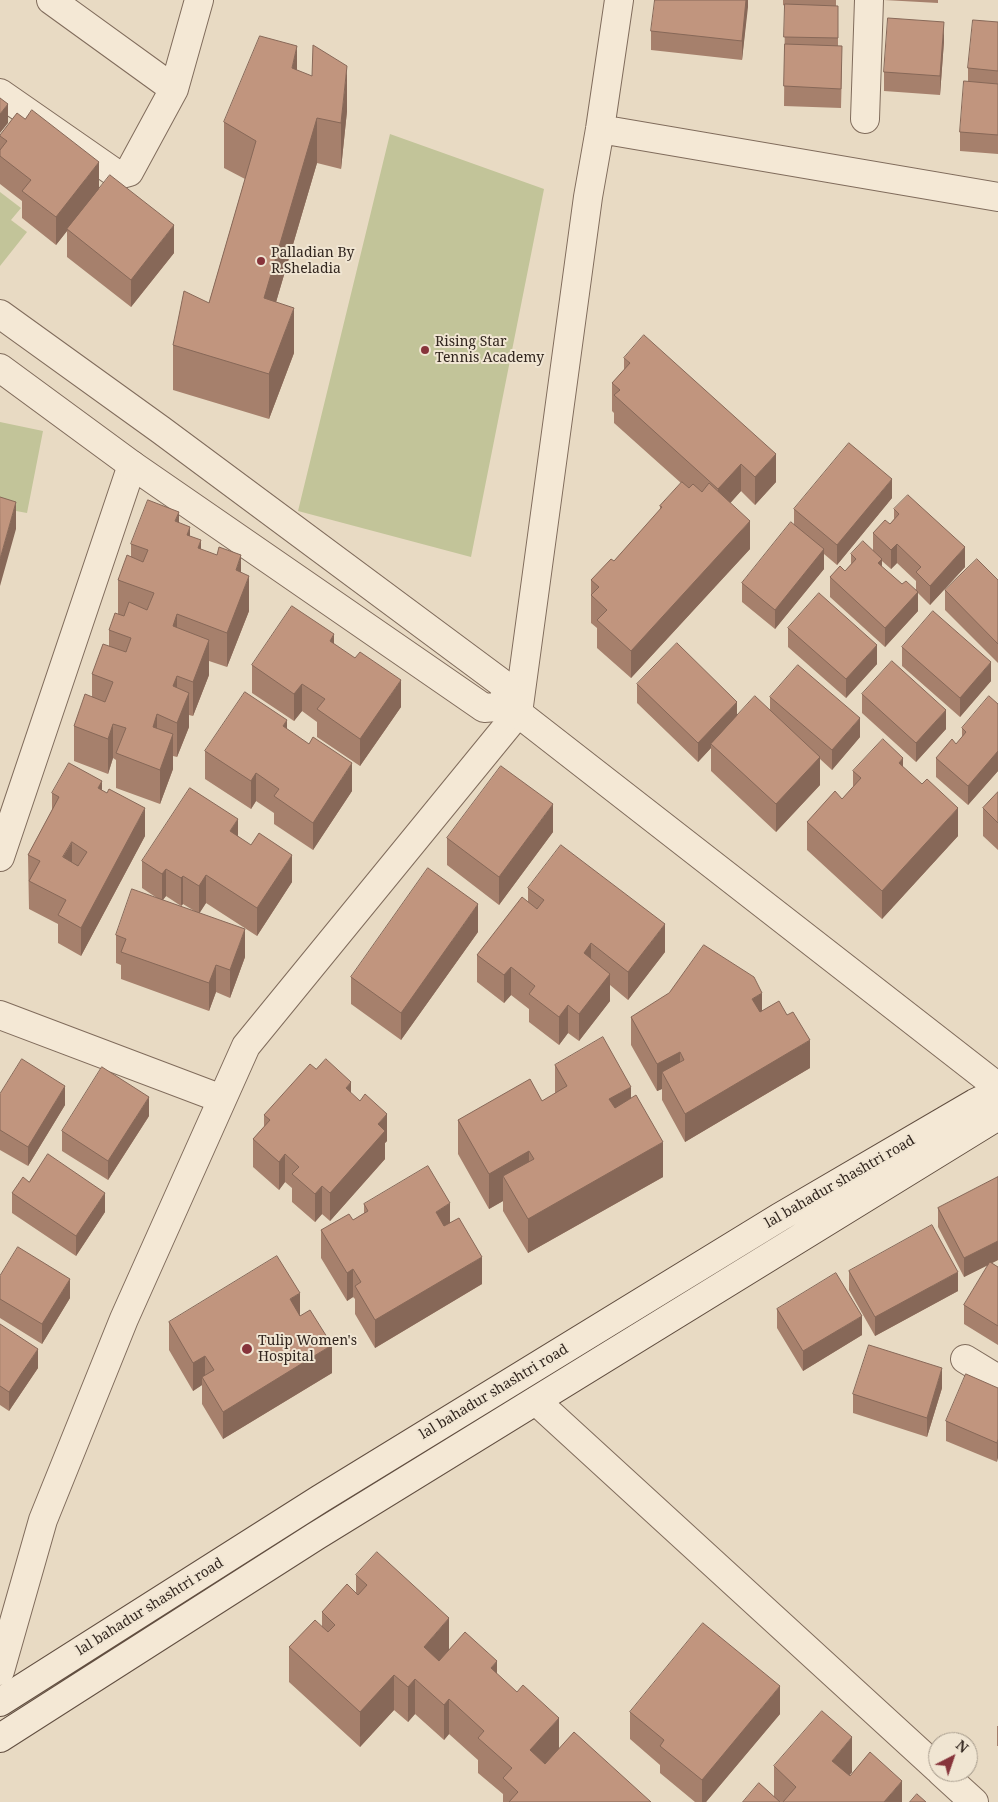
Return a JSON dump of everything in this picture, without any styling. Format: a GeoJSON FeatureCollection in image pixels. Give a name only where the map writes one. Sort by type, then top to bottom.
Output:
{"type":"FeatureCollection","features":[{"type":"Feature","properties":{"kind":"street"},"geometry":{"type":"LineString","coordinates":[[51,0],[174,88]]}},
{"type":"Feature","properties":{"kind":"street"},"geometry":{"type":"LineString","coordinates":[[0,92],[118,175],[129,172],[174,88],[199,0]]}},
{"type":"Feature","properties":{"kind":"street"},"geometry":{"type":"LineString","coordinates":[[0,1671],[43,1520],[124,1319],[246,1046],[513,709],[619,0]]}},
{"type":"Feature","properties":{"kind":"street"},"geometry":{"type":"LineString","coordinates":[[864,119],[869,0]]}},
{"type":"Feature","properties":{"kind":"street"},"geometry":{"type":"LineString","coordinates":[[600,129],[998,197]]}},
{"type":"Feature","properties":{"kind":"street"},"geometry":{"type":"LineString","coordinates":[[0,314],[161,430],[503,684],[513,709],[997,1098],[536,1401],[316,1536],[0,1738]]}},
{"type":"Feature","properties":{"kind":"street"},"geometry":{"type":"LineString","coordinates":[[0,368],[132,465],[484,708],[513,709]]}},
{"type":"Feature","properties":{"kind":"street"},"geometry":{"type":"LineString","coordinates":[[0,857],[132,465]]}},
{"type":"Feature","properties":{"kind":"street"},"geometry":{"type":"LineString","coordinates":[[0,1015],[222,1099]]}},
{"type":"Feature","properties":{"kind":"street","name":"lal bahadur shashtri road"},"geometry":{"type":"LineString","coordinates":[[0,1702],[320,1499],[771,1222],[975,1103],[997,1098]]}},
{"type":"Feature","properties":{"kind":"street"},"geometry":{"type":"LineString","coordinates":[[966,1359],[998,1379]]}},
{"type":"Feature","properties":{"kind":"street"},"geometry":{"type":"LineString","coordinates":[[536,1401],[928,1761]]}},
{"type":"Feature","properties":{"kind":"street"},"geometry":{"type":"LineString","coordinates":[[951,1782],[974,1802]]}},
{"type":"Feature","properties":{"kind":"green space","name":"Rising Star Tennis Academy"},"geometry":{"type":"Polygon","coordinates":[[[390,134],[544,189],[471,557],[298,511],[390,134]]]}},
{"type":"Feature","properties":{"kind":"green space"},"geometry":{"type":"Polygon","coordinates":[[[0,192],[21,208],[11,220],[27,232],[0,266],[0,192]]]}},
{"type":"Feature","properties":{"kind":"green space"},"geometry":{"type":"Polygon","coordinates":[[[0,422],[43,431],[27,513],[0,508],[0,422]]]}},
{"type":"Feature","properties":{"kind":"building"},"geometry":{"type":"Polygon","coordinates":[[[655,0],[746,0],[742,41],[651,31],[655,0]]]}},
{"type":"Feature","properties":{"kind":"building"},"geometry":{"type":"Polygon","coordinates":[[[785,4],[838,6],[838,38],[784,37],[785,4]]]}},
{"type":"Feature","properties":{"kind":"building"},"geometry":{"type":"Polygon","coordinates":[[[888,18],[944,22],[940,76],[884,72],[888,18]]]}},
{"type":"Feature","properties":{"kind":"building"},"geometry":{"type":"Polygon","coordinates":[[[973,20],[998,22],[998,71],[968,68],[973,20]]]}},
{"type":"Feature","properties":{"kind":"building","name":"Palladian By R.Sheladia"},"geometry":{"type":"Polygon","coordinates":[[[260,36],[297,46],[292,68],[312,76],[313,45],[347,66],[341,123],[317,118],[264,298],[294,308],[269,374],[173,345],[184,291],[209,303],[256,141],[224,122],[260,36]]]}},
{"type":"Feature","properties":{"kind":"building"},"geometry":{"type":"Polygon","coordinates":[[[785,44],[842,46],[841,89],[784,86],[785,44]]]}},
{"type":"Feature","properties":{"kind":"building"},"geometry":{"type":"Polygon","coordinates":[[[964,81],[998,84],[998,135],[960,132],[964,81]]]}},
{"type":"Feature","properties":{"kind":"building"},"geometry":{"type":"Polygon","coordinates":[[[0,98],[8,104],[0,114],[0,98]]]}},
{"type":"Feature","properties":{"kind":"building"},"geometry":{"type":"Polygon","coordinates":[[[32,110],[99,162],[56,217],[22,191],[31,180],[0,156],[0,150],[7,141],[0,135],[17,113],[25,119],[32,110]]]}},
{"type":"Feature","properties":{"kind":"building"},"geometry":{"type":"Polygon","coordinates":[[[110,175],[174,225],[131,280],[67,229],[110,175]]]}},
{"type":"Feature","properties":{"kind":"building"},"geometry":{"type":"Polygon","coordinates":[[[644,335],[776,454],[755,477],[741,464],[718,489],[614,395],[620,390],[612,383],[630,363],[624,358],[644,335]]]}},
{"type":"Feature","properties":{"kind":"building"},"geometry":{"type":"Polygon","coordinates":[[[849,443],[892,479],[837,545],[794,509],[849,443]]]}},
{"type":"Feature","properties":{"kind":"building"},"geometry":{"type":"Polygon","coordinates":[[[682,482],[689,488],[693,484],[702,492],[709,483],[750,521],[631,651],[597,620],[607,610],[591,595],[599,587],[591,580],[611,559],[614,561],[682,482]]]}},
{"type":"Feature","properties":{"kind":"building"},"geometry":{"type":"Polygon","coordinates":[[[908,495],[965,547],[930,586],[916,572],[921,567],[897,544],[891,550],[873,533],[885,520],[890,524],[899,514],[894,509],[908,495]]]}},
{"type":"Feature","properties":{"kind":"building"},"geometry":{"type":"Polygon","coordinates":[[[0,497],[16,502],[0,559],[0,497]]]}},
{"type":"Feature","properties":{"kind":"building"},"geometry":{"type":"Polygon","coordinates":[[[148,500],[179,512],[175,521],[190,527],[187,535],[201,540],[198,548],[217,555],[219,547],[241,555],[236,570],[249,576],[227,633],[177,614],[173,626],[209,640],[193,682],[177,676],[173,686],[189,693],[177,723],[157,714],[153,727],[173,734],[160,770],[116,753],[126,728],[113,724],[108,739],[74,726],[85,694],[105,702],[113,682],[92,674],[103,644],[126,652],[131,638],[109,630],[115,613],[124,616],[129,602],[147,610],[154,593],[118,580],[127,555],[143,562],[148,550],[131,544],[148,500]]]}},
{"type":"Feature","properties":{"kind":"building"},"geometry":{"type":"Polygon","coordinates":[[[791,522],[824,549],[775,610],[742,583],[791,522]]]}},
{"type":"Feature","properties":{"kind":"building"},"geometry":{"type":"Polygon","coordinates":[[[863,541],[882,559],[878,563],[902,584],[906,581],[918,592],[885,628],[830,577],[840,566],[845,571],[856,559],[851,554],[863,541]]]}},
{"type":"Feature","properties":{"kind":"building"},"geometry":{"type":"Polygon","coordinates":[[[977,559],[998,580],[998,644],[945,590],[977,559]]]}},
{"type":"Feature","properties":{"kind":"building"},"geometry":{"type":"Polygon","coordinates":[[[819,593],[877,645],[846,679],[788,628],[819,593]]]}},
{"type":"Feature","properties":{"kind":"building"},"geometry":{"type":"Polygon","coordinates":[[[292,606],[334,634],[330,641],[355,658],[360,652],[401,680],[360,739],[317,709],[325,699],[302,684],[294,694],[252,665],[292,606]]]}},
{"type":"Feature","properties":{"kind":"building"},"geometry":{"type":"Polygon","coordinates":[[[933,611],[991,662],[960,698],[902,647],[933,611]]]}},
{"type":"Feature","properties":{"kind":"building"},"geometry":{"type":"Polygon","coordinates":[[[677,643],[737,702],[698,743],[637,684],[677,643]]]}},
{"type":"Feature","properties":{"kind":"building"},"geometry":{"type":"Polygon","coordinates":[[[892,661],[946,710],[916,743],[862,694],[892,661]]]}},
{"type":"Feature","properties":{"kind":"building"},"geometry":{"type":"Polygon","coordinates":[[[798,665],[860,718],[832,750],[770,697],[798,665]]]}},
{"type":"Feature","properties":{"kind":"building"},"geometry":{"type":"Polygon","coordinates":[[[245,692],[287,720],[283,726],[309,744],[313,737],[352,763],[313,823],[274,796],[279,789],[256,773],[251,781],[205,751],[245,692]]]}},
{"type":"Feature","properties":{"kind":"building"},"geometry":{"type":"Polygon","coordinates":[[[755,696],[820,757],[776,804],[711,744],[755,696]]]}},
{"type":"Feature","properties":{"kind":"building"},"geometry":{"type":"Polygon","coordinates":[[[989,696],[998,704],[998,751],[968,786],[936,758],[952,739],[956,744],[966,732],[962,728],[989,696]]]}},
{"type":"Feature","properties":{"kind":"building"},"geometry":{"type":"Polygon","coordinates":[[[883,739],[903,758],[899,763],[922,784],[927,779],[958,808],[882,891],[807,822],[835,791],[842,799],[861,778],[853,771],[883,739]]]}},
{"type":"Feature","properties":{"kind":"building"},"geometry":{"type":"Polygon","coordinates":[[[69,763],[102,781],[98,788],[107,793],[109,789],[145,808],[81,928],[58,915],[66,900],[29,881],[40,861],[28,855],[59,797],[52,793],[69,763]],[[72,842],[63,857],[78,866],[87,852],[72,842]]]}},
{"type":"Feature","properties":{"kind":"building"},"geometry":{"type":"Polygon","coordinates":[[[501,766],[553,804],[499,877],[447,838],[501,766]]]}},
{"type":"Feature","properties":{"kind":"building"},"geometry":{"type":"Polygon","coordinates":[[[190,788],[238,819],[230,831],[251,845],[259,833],[292,855],[257,908],[206,875],[199,886],[183,876],[181,878],[166,869],[162,874],[142,861],[190,788]]]}},
{"type":"Feature","properties":{"kind":"building"},"geometry":{"type":"Polygon","coordinates":[[[998,792],[998,823],[983,808],[998,792]]]}},
{"type":"Feature","properties":{"kind":"building"},"geometry":{"type":"Polygon","coordinates":[[[561,845],[665,924],[628,972],[591,943],[584,953],[610,974],[579,1014],[568,1005],[559,1017],[529,994],[535,986],[511,967],[504,975],[477,955],[522,897],[537,909],[544,900],[528,888],[561,845]]]}},
{"type":"Feature","properties":{"kind":"building"},"geometry":{"type":"Polygon","coordinates":[[[428,868],[478,904],[401,1013],[351,977],[428,868]]]}},
{"type":"Feature","properties":{"kind":"building"},"geometry":{"type":"Polygon","coordinates":[[[132,889],[245,929],[230,970],[216,965],[209,983],[121,952],[126,939],[116,935],[132,889]]]}},
{"type":"Feature","properties":{"kind":"building"},"geometry":{"type":"Polygon","coordinates":[[[704,945],[754,977],[762,993],[752,999],[760,1012],[779,1001],[787,1015],[793,1012],[810,1040],[685,1114],[662,1072],[684,1060],[680,1052],[657,1064],[631,1017],[669,993],[704,945]]]}},
{"type":"Feature","properties":{"kind":"building"},"geometry":{"type":"Polygon","coordinates":[[[603,1037],[631,1087],[609,1099],[615,1108],[636,1095],[663,1142],[528,1219],[503,1176],[534,1159],[529,1151],[489,1174],[458,1120],[530,1079],[542,1101],[567,1086],[555,1065],[603,1037]]]}},
{"type":"Feature","properties":{"kind":"building"},"geometry":{"type":"Polygon","coordinates":[[[22,1059],[65,1086],[28,1147],[0,1130],[0,1094],[22,1059]]]}},
{"type":"Feature","properties":{"kind":"building"},"geometry":{"type":"Polygon","coordinates":[[[326,1059],[351,1082],[346,1088],[360,1101],[365,1094],[387,1114],[378,1124],[385,1131],[330,1193],[322,1186],[315,1194],[292,1174],[299,1167],[285,1154],[279,1162],[253,1139],[270,1120],[264,1115],[310,1064],[316,1069],[326,1059]]]}},
{"type":"Feature","properties":{"kind":"building"},"geometry":{"type":"Polygon","coordinates":[[[102,1067],[149,1097],[108,1161],[62,1131],[102,1067]]]}},
{"type":"Feature","properties":{"kind":"building"},"geometry":{"type":"Polygon","coordinates":[[[48,1154],[105,1193],[76,1236],[12,1193],[23,1177],[29,1182],[48,1154]]]}},
{"type":"Feature","properties":{"kind":"building"},"geometry":{"type":"Polygon","coordinates":[[[428,1166],[450,1203],[436,1212],[444,1226],[459,1218],[482,1257],[375,1320],[355,1286],[361,1282],[353,1269],[347,1273],[321,1230],[349,1214],[353,1220],[368,1211],[364,1204],[428,1166]]]}},
{"type":"Feature","properties":{"kind":"building"},"geometry":{"type":"Polygon","coordinates":[[[998,1177],[998,1241],[964,1258],[938,1208],[998,1177]]]}},
{"type":"Feature","properties":{"kind":"building"},"geometry":{"type":"Polygon","coordinates":[[[932,1225],[958,1272],[875,1317],[849,1271],[932,1225]]]}},
{"type":"Feature","properties":{"kind":"building"},"geometry":{"type":"Polygon","coordinates":[[[18,1247],[70,1279],[42,1324],[0,1299],[0,1276],[18,1247]]]}},
{"type":"Feature","properties":{"kind":"building"},"geometry":{"type":"Polygon","coordinates":[[[277,1256],[300,1293],[290,1299],[300,1316],[310,1310],[332,1345],[223,1412],[202,1377],[214,1370],[205,1356],[193,1363],[169,1322],[277,1256]]]}},
{"type":"Feature","properties":{"kind":"building"},"geometry":{"type":"Polygon","coordinates":[[[990,1262],[998,1267],[998,1326],[964,1305],[990,1262]]]}},
{"type":"Feature","properties":{"kind":"building"},"geometry":{"type":"Polygon","coordinates":[[[836,1273],[862,1316],[803,1351],[777,1309],[836,1273]]]}},
{"type":"Feature","properties":{"kind":"building"},"geometry":{"type":"Polygon","coordinates":[[[0,1324],[38,1349],[9,1392],[0,1386],[0,1324]]]}},
{"type":"Feature","properties":{"kind":"building"},"geometry":{"type":"Polygon","coordinates":[[[869,1345],[942,1368],[927,1418],[853,1394],[869,1345]]]}},
{"type":"Feature","properties":{"kind":"building"},"geometry":{"type":"Polygon","coordinates":[[[966,1374],[998,1388],[997,1443],[946,1421],[966,1374]]]}},
{"type":"Feature","properties":{"kind":"building"},"geometry":{"type":"Polygon","coordinates":[[[377,1552],[449,1618],[424,1647],[439,1661],[465,1632],[497,1661],[491,1668],[517,1692],[523,1685],[559,1718],[530,1750],[545,1764],[574,1732],[651,1802],[509,1802],[518,1792],[503,1778],[512,1768],[478,1738],[484,1731],[449,1699],[444,1705],[415,1679],[408,1687],[394,1675],[360,1712],[289,1647],[315,1620],[328,1632],[335,1625],[322,1612],[347,1584],[358,1595],[367,1585],[356,1575],[377,1552]]]}},
{"type":"Feature","properties":{"kind":"building"},"geometry":{"type":"Polygon","coordinates":[[[703,1623],[780,1686],[702,1780],[660,1746],[664,1740],[630,1712],[703,1623]]]}},
{"type":"Feature","properties":{"kind":"building"},"geometry":{"type":"Polygon","coordinates":[[[822,1711],[852,1737],[832,1761],[850,1776],[870,1752],[902,1781],[884,1802],[783,1802],[796,1787],[774,1766],[822,1711]]]}},
{"type":"Feature","properties":{"kind":"building"},"geometry":{"type":"Polygon","coordinates":[[[759,1783],[780,1802],[743,1802],[759,1783]]]}},
{"type":"Feature","properties":{"kind":"building"},"geometry":{"type":"Polygon","coordinates":[[[917,1794],[926,1802],[910,1802],[917,1794]]]}},
{"type":"Feature","properties":{"kind":"place","name":"Palladian By R.Sheladia"},"geometry":{"type":"Point","coordinates":[261,261]}},
{"type":"Feature","properties":{"kind":"place","name":"Rising Star Tennis Academy"},"geometry":{"type":"Point","coordinates":[425,350]}},
{"type":"Feature","properties":{"kind":"place","name":"Tulip Women's Hospital"},"geometry":{"type":"Point","coordinates":[247,1349]}}]}
